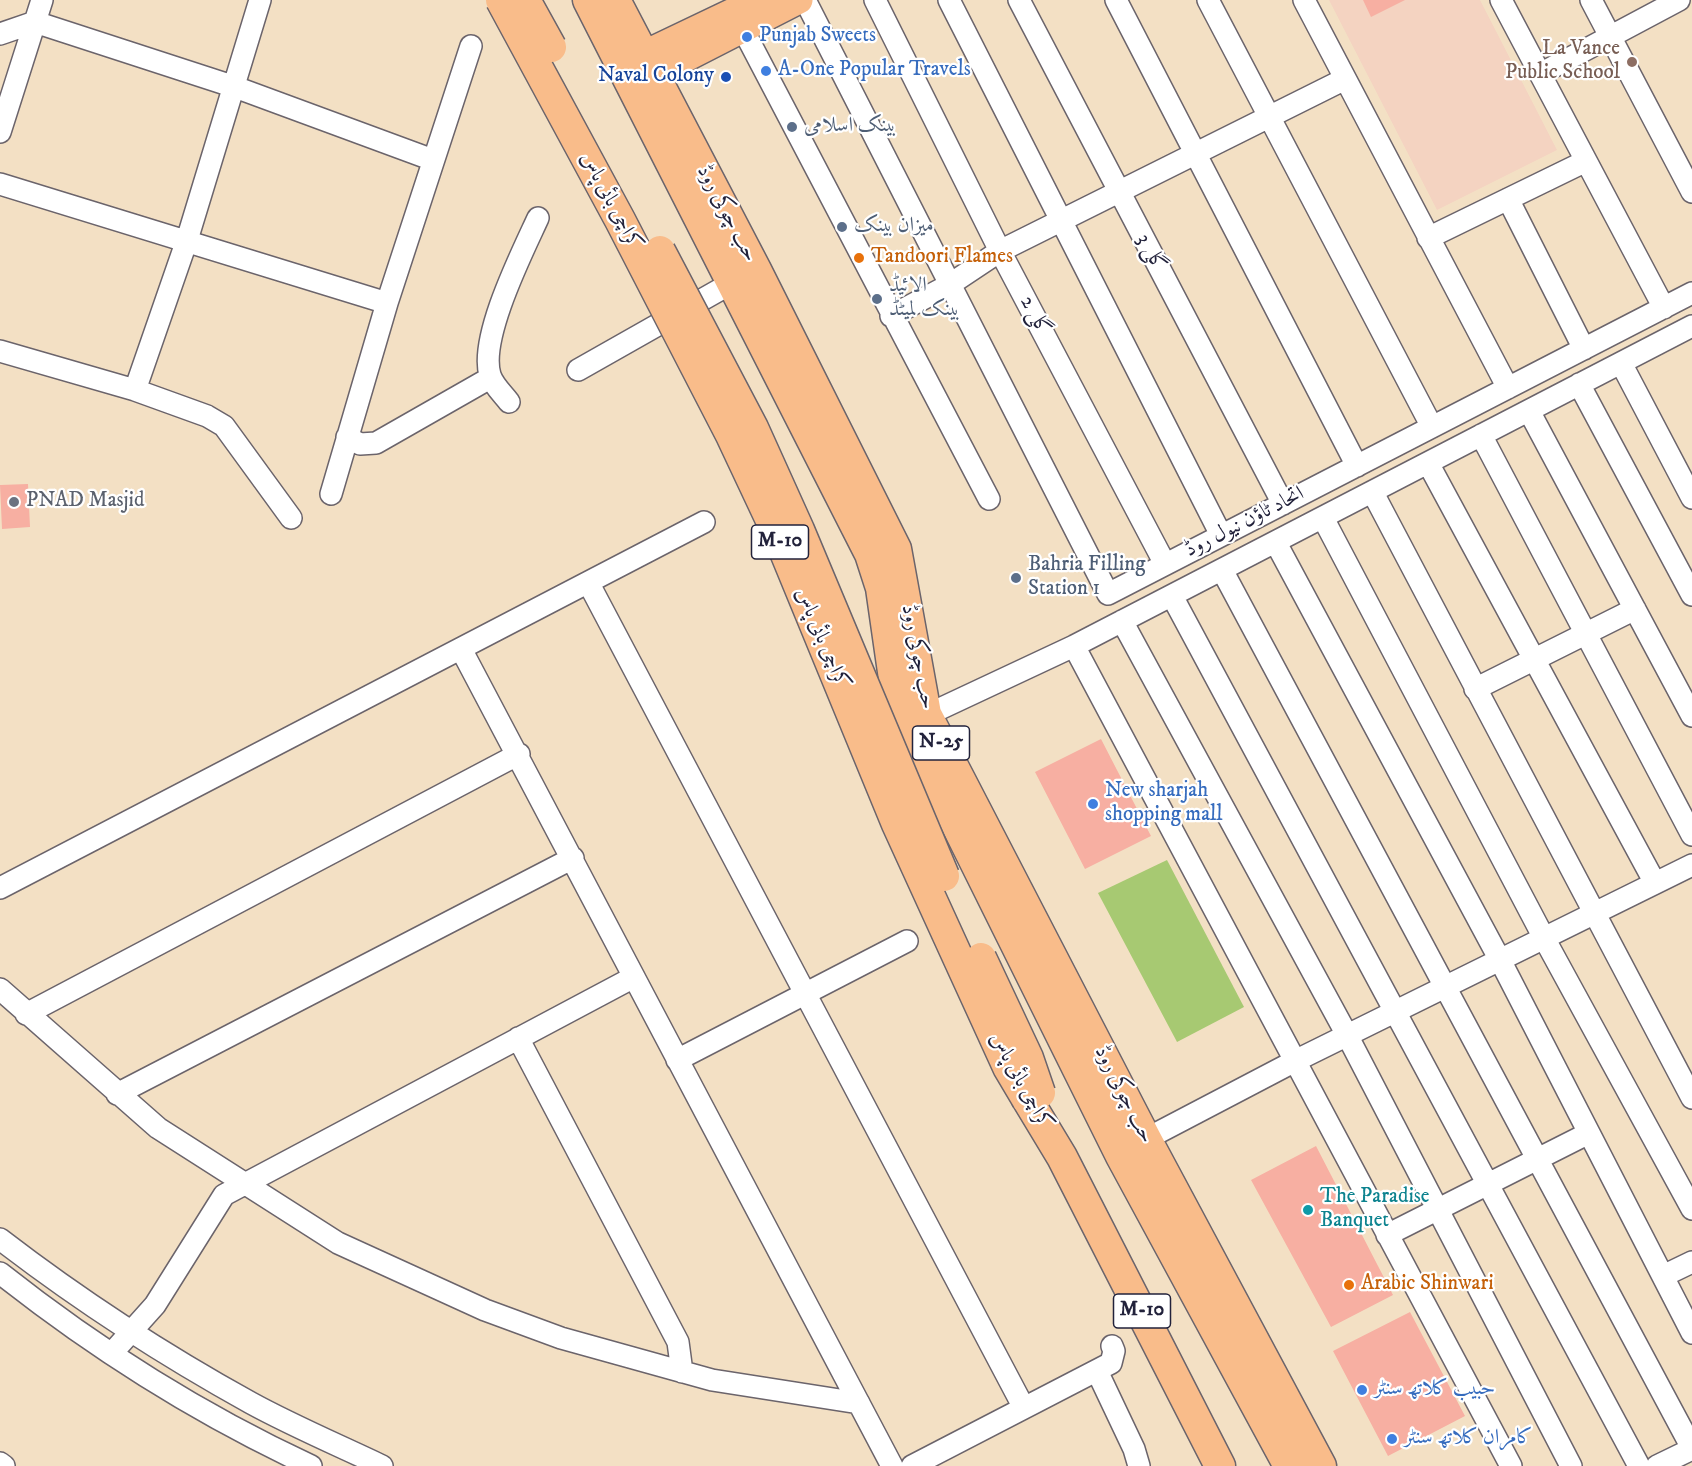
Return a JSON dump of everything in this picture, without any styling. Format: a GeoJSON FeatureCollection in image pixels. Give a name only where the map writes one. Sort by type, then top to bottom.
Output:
{"type":"FeatureCollection","features":[{"type":"Feature","properties":{"kind":"highway","name":"کراچی بائی پاس"},"geometry":{"type":"LineString","coordinates":[[501,0],[620,220],[731,435],[778,535],[897,825],[1008,1067],[1034,1096]]}},
{"type":"Feature","properties":{"kind":"highway","name":"کراچی بائی پاس"},"geometry":{"type":"LineString","coordinates":[[525,0],[753,428],[800,530],[918,819],[1028,1058],[1034,1096],[1062,1157],[1220,1466]]}},
{"type":"Feature","properties":{"kind":"highway"},"geometry":{"type":"LineString","coordinates":[[588,0],[638,70],[744,276],[870,554],[881,588],[894,679],[917,719],[1122,1156],[1289,1466]]}},
{"type":"Feature","properties":{"kind":"highway"},"geometry":{"type":"LineString","coordinates":[[615,0],[638,70]]}},
{"type":"Feature","properties":{"kind":"highway","name":"حب چوکی روڈ"},"geometry":{"type":"LineString","coordinates":[[917,719],[1321,1466]]}},
{"type":"Feature","properties":{"kind":"main road"},"geometry":{"type":"LineString","coordinates":[[638,70],[758,0]]}},
{"type":"Feature","properties":{"kind":"main road"},"geometry":{"type":"LineString","coordinates":[[734,14],[800,0]]}},
{"type":"Feature","properties":{"kind":"street"},"geometry":{"type":"LineString","coordinates":[[0,132],[42,0]]}},
{"type":"Feature","properties":{"kind":"street"},"geometry":{"type":"LineString","coordinates":[[135,390],[188,240],[260,0]]}},
{"type":"Feature","properties":{"kind":"street"},"geometry":{"type":"LineString","coordinates":[[805,0],[949,285]]}},
{"type":"Feature","properties":{"kind":"street","name":"گلی 2"},"geometry":{"type":"LineString","coordinates":[[875,0],[1000,251],[1165,564]]}},
{"type":"Feature","properties":{"kind":"street"},"geometry":{"type":"LineString","coordinates":[[948,0],[1221,535]]}},
{"type":"Feature","properties":{"kind":"street","name":"گلی 3"},"geometry":{"type":"LineString","coordinates":[[1019,0],[1283,504]]}},
{"type":"Feature","properties":{"kind":"street"},"geometry":{"type":"LineString","coordinates":[[1116,0],[1357,466]]}},
{"type":"Feature","properties":{"kind":"street"},"geometry":{"type":"LineString","coordinates":[[1208,0],[1432,427]]}},
{"type":"Feature","properties":{"kind":"street"},"geometry":{"type":"LineString","coordinates":[[1304,0],[1508,388]]}},
{"type":"Feature","properties":{"kind":"street"},"geometry":{"type":"LineString","coordinates":[[1501,0],[1664,308]]}},
{"type":"Feature","properties":{"kind":"street"},"geometry":{"type":"LineString","coordinates":[[1591,0],[1692,192]]}},
{"type":"Feature","properties":{"kind":"street"},"geometry":{"type":"LineString","coordinates":[[1540,74],[1679,0]]}},
{"type":"Feature","properties":{"kind":"street"},"geometry":{"type":"LineString","coordinates":[[1687,0],[1692,10]]}},
{"type":"Feature","properties":{"kind":"street"},"geometry":{"type":"LineString","coordinates":[[734,14],[989,499]]}},
{"type":"Feature","properties":{"kind":"street"},"geometry":{"type":"LineString","coordinates":[[0,34],[35,22],[235,87],[433,160]]}},
{"type":"Feature","properties":{"kind":"street"},"geometry":{"type":"LineString","coordinates":[[331,494],[387,303],[471,46]]}},
{"type":"Feature","properties":{"kind":"street"},"geometry":{"type":"LineString","coordinates":[[891,316],[949,285],[1000,251],[1345,79]]}},
{"type":"Feature","properties":{"kind":"street"},"geometry":{"type":"LineString","coordinates":[[1428,238],[1586,161]]}},
{"type":"Feature","properties":{"kind":"street"},"geometry":{"type":"LineString","coordinates":[[0,184],[387,303]]}},
{"type":"Feature","properties":{"kind":"street"},"geometry":{"type":"LineString","coordinates":[[1508,199],[1584,349]]}},
{"type":"Feature","properties":{"kind":"street"},"geometry":{"type":"LineString","coordinates":[[509,402],[490,378],[488,346],[512,275],[538,218]]}},
{"type":"Feature","properties":{"kind":"street"},"geometry":{"type":"LineString","coordinates":[[578,370],[744,276]]}},
{"type":"Feature","properties":{"kind":"street","name":"اتحاد ٹاؤن نیول روڈ"},"geometry":{"type":"LineString","coordinates":[[949,285],[1108,594],[1692,293]]}},
{"type":"Feature","properties":{"kind":"street"},"geometry":{"type":"LineString","coordinates":[[917,719],[1074,646],[1373,493],[1579,384],[1690,331]]}},
{"type":"Feature","properties":{"kind":"street"},"geometry":{"type":"LineString","coordinates":[[0,351],[135,390],[207,416],[224,426],[291,518]]}},
{"type":"Feature","properties":{"kind":"street"},"geometry":{"type":"LineString","coordinates":[[1621,363],[1692,498]]}},
{"type":"Feature","properties":{"kind":"street"},"geometry":{"type":"LineString","coordinates":[[347,437],[360,444],[376,443],[490,378]]}},
{"type":"Feature","properties":{"kind":"street"},"geometry":{"type":"LineString","coordinates":[[1579,384],[1692,595]]}},
{"type":"Feature","properties":{"kind":"street"},"geometry":{"type":"LineString","coordinates":[[1528,411],[1692,716]]}},
{"type":"Feature","properties":{"kind":"street"},"geometry":{"type":"LineString","coordinates":[[1481,435],[1692,835]]}},
{"type":"Feature","properties":{"kind":"street"},"geometry":{"type":"LineString","coordinates":[[1428,463],[1655,883]]}},
{"type":"Feature","properties":{"kind":"street"},"geometry":{"type":"LineString","coordinates":[[1373,493],[1692,1098]]}},
{"type":"Feature","properties":{"kind":"street"},"geometry":{"type":"LineString","coordinates":[[1323,518],[1545,938],[1692,1209]]}},
{"type":"Feature","properties":{"kind":"street"},"geometry":{"type":"LineString","coordinates":[[0,888],[589,584],[704,522]]}},
{"type":"Feature","properties":{"kind":"street"},"geometry":{"type":"LineString","coordinates":[[1276,543],[1500,960],[1692,1333]]}},
{"type":"Feature","properties":{"kind":"street"},"geometry":{"type":"LineString","coordinates":[[1222,570],[1447,986],[1692,1449],[1657,1466]]}},
{"type":"Feature","properties":{"kind":"street"},"geometry":{"type":"LineString","coordinates":[[589,584],[807,993],[1024,1408]]}},
{"type":"Feature","properties":{"kind":"street"},"geometry":{"type":"LineString","coordinates":[[1172,596],[1639,1466]]}},
{"type":"Feature","properties":{"kind":"street"},"geometry":{"type":"LineString","coordinates":[[1475,689],[1635,609]]}},
{"type":"Feature","properties":{"kind":"street"},"geometry":{"type":"LineString","coordinates":[[1122,621],[1347,1035],[1571,1466]]}},
{"type":"Feature","properties":{"kind":"street"},"geometry":{"type":"LineString","coordinates":[[1074,646],[1511,1466]]}},
{"type":"Feature","properties":{"kind":"street"},"geometry":{"type":"LineString","coordinates":[[461,649],[519,754],[677,1060],[892,1466]]}},
{"type":"Feature","properties":{"kind":"street"},"geometry":{"type":"LineString","coordinates":[[27,1014],[519,754]]}},
{"type":"Feature","properties":{"kind":"street"},"geometry":{"type":"LineString","coordinates":[[117,1094],[573,858]]}},
{"type":"Feature","properties":{"kind":"street"},"geometry":{"type":"LineString","coordinates":[[1146,1139],[1295,1061],[1692,865]]}},
{"type":"Feature","properties":{"kind":"street"},"geometry":{"type":"LineString","coordinates":[[677,1060],[907,941]]}},
{"type":"Feature","properties":{"kind":"street"},"geometry":{"type":"LineString","coordinates":[[112,1353],[155,1305],[224,1196],[634,977]]}},
{"type":"Feature","properties":{"kind":"street"},"geometry":{"type":"LineString","coordinates":[[0,989],[158,1128],[338,1243],[485,1310],[561,1338],[734,1384],[860,1403]]}},
{"type":"Feature","properties":{"kind":"street"},"geometry":{"type":"LineString","coordinates":[[518,1038],[678,1342],[682,1372]]}},
{"type":"Feature","properties":{"kind":"street"},"geometry":{"type":"LineString","coordinates":[[1387,1234],[1589,1133]]}},
{"type":"Feature","properties":{"kind":"street"},"geometry":{"type":"LineString","coordinates":[[0,1239],[132,1330],[252,1404],[382,1466]]}},
{"type":"Feature","properties":{"kind":"street"},"geometry":{"type":"LineString","coordinates":[[1663,1276],[1692,1262]]}},
{"type":"Feature","properties":{"kind":"street"},"geometry":{"type":"LineString","coordinates":[[0,1273],[168,1390],[311,1466]]}},
{"type":"Feature","properties":{"kind":"street"},"geometry":{"type":"LineString","coordinates":[[912,1466],[1111,1363],[1114,1351],[1112,1346]]}},
{"type":"Feature","properties":{"kind":"street"},"geometry":{"type":"LineString","coordinates":[[1097,1371],[1134,1449],[1139,1466]]}},
{"type":"Feature","properties":{"kind":"street"},"geometry":{"type":"LineString","coordinates":[[0,1463],[4,1466]]}},
{"type":"Feature","properties":{"kind":"shaded area"},"geometry":{"type":"Polygon","coordinates":[[[1329,0],[1480,0],[1557,150],[1437,210],[1329,0]]]}},
{"type":"Feature","properties":{"kind":"green space"},"geometry":{"type":"Polygon","coordinates":[[[1167,860],[1244,1007],[1177,1042],[1098,893],[1167,860]]]}},
{"type":"Feature","properties":{"kind":"building"},"geometry":{"type":"Polygon","coordinates":[[[1363,0],[1405,0],[1371,17],[1363,0]]]}},
{"type":"Feature","properties":{"kind":"building","name":"PNAD Masjid"},"geometry":{"type":"Polygon","coordinates":[[[28,484],[30,527],[2,529],[0,485],[28,484]]]}},
{"type":"Feature","properties":{"kind":"building","name":"New sharjah shopping mall"},"geometry":{"type":"Polygon","coordinates":[[[1101,739],[1151,836],[1085,869],[1035,772],[1101,739]]]}},
{"type":"Feature","properties":{"kind":"building","name":"The Paradise Banquet"},"geometry":{"type":"Polygon","coordinates":[[[1316,1146],[1393,1295],[1331,1327],[1251,1180],[1316,1146]]]}},
{"type":"Feature","properties":{"kind":"building"},"geometry":{"type":"Polygon","coordinates":[[[1410,1312],[1465,1416],[1388,1456],[1333,1351],[1410,1312]]]}},
{"type":"Feature","properties":{"kind":"place","name":"Punjab Sweets"},"geometry":{"type":"Point","coordinates":[747,37]}},
{"type":"Feature","properties":{"kind":"place","name":"La Vance Public School"},"geometry":{"type":"Point","coordinates":[1632,62]}},
{"type":"Feature","properties":{"kind":"place","name":"A-One Popular Travels"},"geometry":{"type":"Point","coordinates":[766,71]}},
{"type":"Feature","properties":{"kind":"place","name":"Naval Colony"},"geometry":{"type":"Point","coordinates":[726,77]}},
{"type":"Feature","properties":{"kind":"place","name":"بینک اسلامی"},"geometry":{"type":"Point","coordinates":[792,127]}},
{"type":"Feature","properties":{"kind":"place","name":"میزان بینک"},"geometry":{"type":"Point","coordinates":[842,227]}},
{"type":"Feature","properties":{"kind":"place","name":"Tandoori Flames"},"geometry":{"type":"Point","coordinates":[859,258]}},
{"type":"Feature","properties":{"kind":"place","name":"الائیڈ بینک لمیٹڈ"},"geometry":{"type":"Point","coordinates":[877,299]}},
{"type":"Feature","properties":{"kind":"place","name":"PNAD Masjid"},"geometry":{"type":"Point","coordinates":[14,502]}},
{"type":"Feature","properties":{"kind":"place","name":"Bahria Filling Station 1"},"geometry":{"type":"Point","coordinates":[1016,578]}},
{"type":"Feature","properties":{"kind":"place","name":"New sharjah shopping mall"},"geometry":{"type":"Point","coordinates":[1093,804]}},
{"type":"Feature","properties":{"kind":"place","name":"The Paradise Banquet"},"geometry":{"type":"Point","coordinates":[1308,1210]}},
{"type":"Feature","properties":{"kind":"place","name":"Arabic Shinwari"},"geometry":{"type":"Point","coordinates":[1349,1285]}},
{"type":"Feature","properties":{"kind":"place","name":"حبیب کلاتھ سنٹر"},"geometry":{"type":"Point","coordinates":[1362,1390]}},
{"type":"Feature","properties":{"kind":"place","name":"کامران کلاتھ سنٹر"},"geometry":{"type":"Point","coordinates":[1392,1439]}}]}
